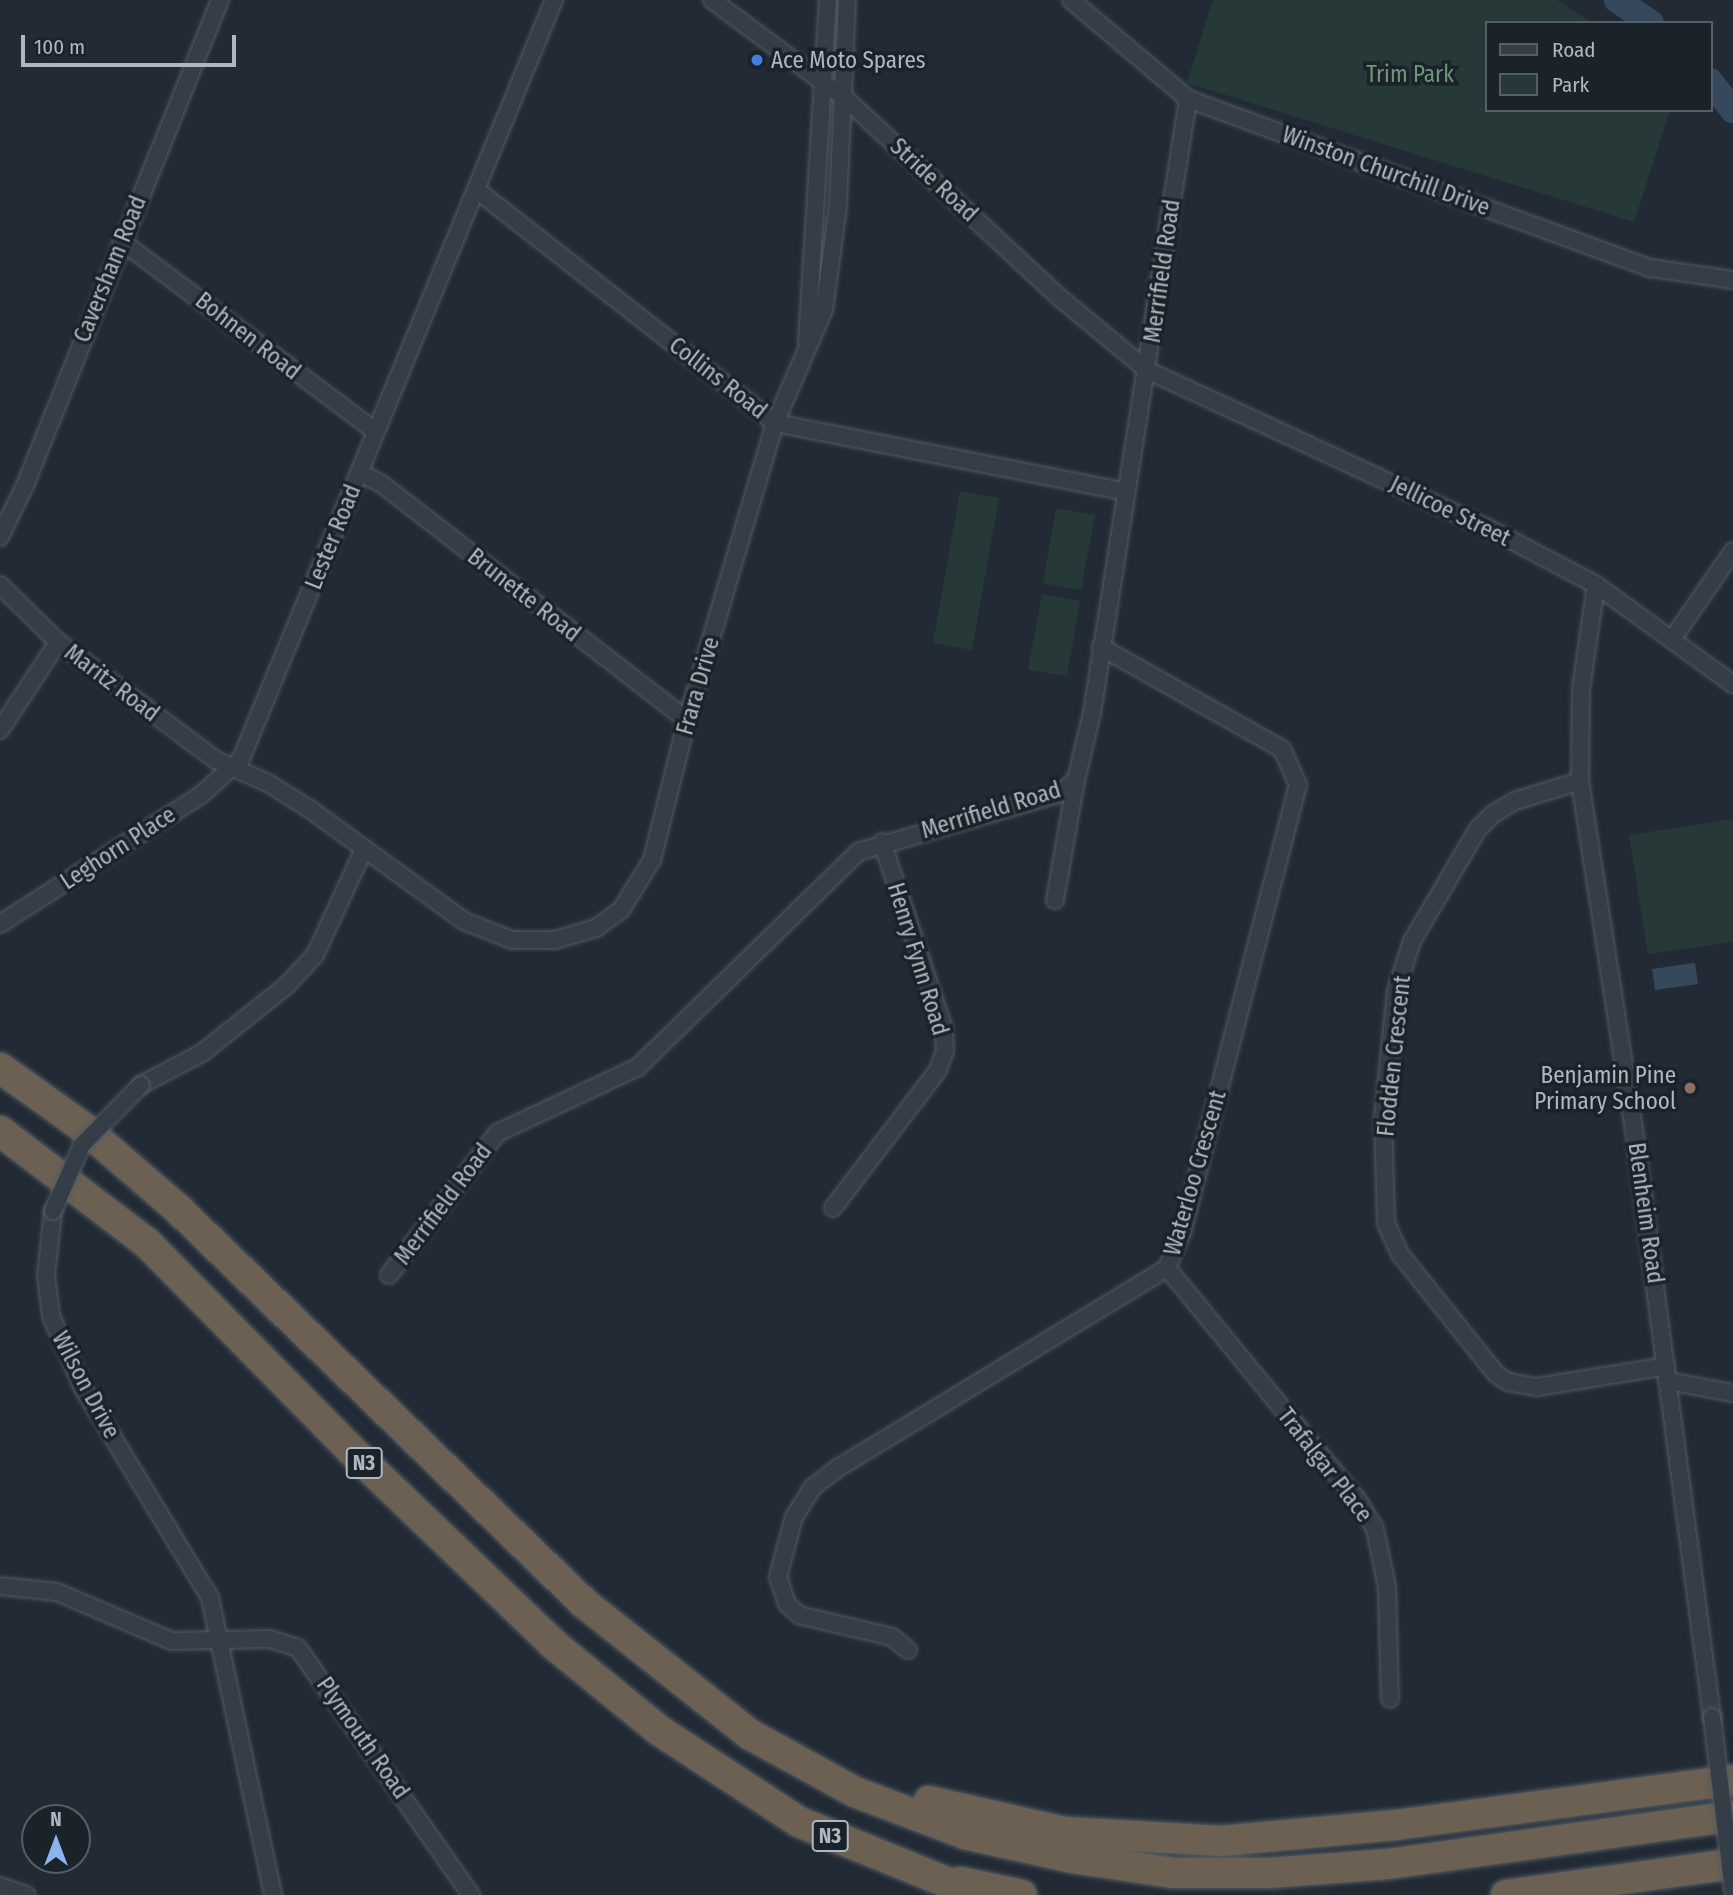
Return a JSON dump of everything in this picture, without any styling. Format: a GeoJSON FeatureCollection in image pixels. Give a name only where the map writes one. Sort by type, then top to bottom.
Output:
{"type":"FeatureCollection","features":[{"type":"Feature","properties":{"kind":"highway","name":"N3"},"geometry":{"type":"LineString","coordinates":[[0,1069],[84,1128],[179,1210],[584,1604],[749,1734],[855,1792],[965,1834],[1073,1858],[1173,1873],[1269,1873],[1388,1864],[1733,1816]]}},
{"type":"Feature","properties":{"kind":"highway","name":"N3"},"geometry":{"type":"LineString","coordinates":[[0,1131],[147,1243],[350,1449],[552,1643],[660,1731],[799,1822],[929,1875],[1021,1895]]}},
{"type":"Feature","properties":{"kind":"highway"},"geometry":{"type":"LineString","coordinates":[[749,1734],[870,1784],[959,1810],[1064,1832],[1175,1840],[1254,1840],[1733,1780]]}},
{"type":"Feature","properties":{"kind":"highway"},"geometry":{"type":"LineString","coordinates":[[1499,1811],[1733,1760]]}},
{"type":"Feature","properties":{"kind":"highway"},"geometry":{"type":"LineString","coordinates":[[1506,1895],[1733,1864]]}},
{"type":"Feature","properties":{"kind":"highway"},"geometry":{"type":"LineString","coordinates":[[929,1875],[978,1895]]}},
{"type":"Feature","properties":{"kind":"street","name":"Caversham Road"},"geometry":{"type":"LineString","coordinates":[[0,537],[26,484],[121,241],[220,0]]}},
{"type":"Feature","properties":{"kind":"street","name":"Lester Road"},"geometry":{"type":"LineString","coordinates":[[234,768],[478,191],[554,0]]}},
{"type":"Feature","properties":{"kind":"street","name":"Stride Road"},"geometry":{"type":"LineString","coordinates":[[712,0],[846,99],[1059,297],[1147,370]]}},
{"type":"Feature","properties":{"kind":"street","name":"Frara Drive"},"geometry":{"type":"LineString","coordinates":[[807,348],[806,296],[826,86],[828,0]]}},
{"type":"Feature","properties":{"kind":"street","name":"Frara Drive"},"geometry":{"type":"LineString","coordinates":[[364,849],[464,921],[512,940],[555,940],[596,928],[621,911],[652,859],[687,720],[775,423],[824,310],[832,268],[846,99],[847,0]]}},
{"type":"Feature","properties":{"kind":"street","name":"Winston Churchill Drive"},"geometry":{"type":"LineString","coordinates":[[1071,0],[1188,99],[1651,268],[1733,280]]}},
{"type":"Feature","properties":{"kind":"street","name":"Merrifield Road"},"geometry":{"type":"LineString","coordinates":[[389,1275],[497,1133],[638,1067],[838,867],[882,842],[1061,793],[1076,780],[1147,370],[1188,99]]}},
{"type":"Feature","properties":{"kind":"street","name":"Collins Road"},"geometry":{"type":"LineString","coordinates":[[478,191],[775,423],[1126,492]]}},
{"type":"Feature","properties":{"kind":"street","name":"Bohnen Road"},"geometry":{"type":"LineString","coordinates":[[121,241],[375,431]]}},
{"type":"Feature","properties":{"kind":"street","name":"Jellicoe Street"},"geometry":{"type":"LineString","coordinates":[[1147,370],[1490,529],[1596,585],[1673,638],[1733,684]]}},
{"type":"Feature","properties":{"kind":"street","name":"Brunette Road"},"geometry":{"type":"LineString","coordinates":[[359,472],[383,485],[687,720]]}},
{"type":"Feature","properties":{"kind":"street"},"geometry":{"type":"LineString","coordinates":[[1673,638],[1733,551]]}},
{"type":"Feature","properties":{"kind":"street","name":"Maritz Road"},"geometry":{"type":"LineString","coordinates":[[0,585],[58,642],[216,760],[234,768]]}},
{"type":"Feature","properties":{"kind":"street","name":"Blenheim Road"},"geometry":{"type":"LineString","coordinates":[[1596,585],[1580,700],[1580,781],[1667,1374],[1713,1717],[1733,1891]]}},
{"type":"Feature","properties":{"kind":"street"},"geometry":{"type":"LineString","coordinates":[[0,730],[58,642]]}},
{"type":"Feature","properties":{"kind":"street","name":"Waterloo Crescent"},"geometry":{"type":"LineString","coordinates":[[908,1650],[892,1637],[818,1621],[799,1615],[787,1604],[779,1589],[780,1560],[794,1517],[812,1488],[982,1377],[1167,1268],[1182,1233],[1298,785],[1282,749],[1101,647]]}},
{"type":"Feature","properties":{"kind":"street"},"geometry":{"type":"LineString","coordinates":[[234,768],[290,796],[364,849]]}},
{"type":"Feature","properties":{"kind":"street","name":"Leghorn Place"},"geometry":{"type":"LineString","coordinates":[[0,924],[201,795],[234,768]]}},
{"type":"Feature","properties":{"kind":"street"},"geometry":{"type":"LineString","coordinates":[[1055,900],[1076,780]]}},
{"type":"Feature","properties":{"kind":"street","name":"Flodden Crescent"},"geometry":{"type":"LineString","coordinates":[[1580,781],[1514,802],[1493,814],[1478,829],[1412,941],[1396,991],[1383,1116],[1386,1223],[1400,1254],[1496,1374],[1508,1382],[1536,1387],[1667,1374],[1733,1393]]}},
{"type":"Feature","properties":{"kind":"street","name":"Henry Fynn Road"},"geometry":{"type":"LineString","coordinates":[[833,1208],[938,1070],[945,1051],[944,1030],[882,842]]}},
{"type":"Feature","properties":{"kind":"street","name":"Wilson Drive"},"geometry":{"type":"LineString","coordinates":[[273,1895],[220,1638],[198,1573],[62,1350],[51,1317],[46,1275],[53,1210],[82,1145],[141,1085],[202,1053],[286,986],[315,955],[364,849]]}},
{"type":"Feature","properties":{"kind":"street","name":"Trafalgar Place"},"geometry":{"type":"LineString","coordinates":[[1167,1268],[1359,1502],[1375,1528],[1387,1587],[1390,1699]]}},
{"type":"Feature","properties":{"kind":"street","name":"Plymouth Road"},"geometry":{"type":"LineString","coordinates":[[0,1586],[57,1592],[165,1639],[220,1638],[286,1642],[308,1658],[471,1895]]}},
{"type":"Feature","properties":{"kind":"street"},"geometry":{"type":"LineString","coordinates":[[0,1886],[26,1895]]}},
{"type":"Feature","properties":{"kind":"green space","name":"Trim Park"},"geometry":{"type":"Polygon","coordinates":[[[1213,0],[1557,0],[1590,21],[1484,21],[1484,112],[1669,112],[1634,222],[1187,83],[1213,0]]]}},
{"type":"Feature","properties":{"kind":"green space"},"geometry":{"type":"Polygon","coordinates":[[[960,491],[999,498],[972,650],[933,643],[960,491]]]}},
{"type":"Feature","properties":{"kind":"green space"},"geometry":{"type":"Polygon","coordinates":[[[1056,508],[1095,515],[1081,590],[1043,583],[1056,508]]]}},
{"type":"Feature","properties":{"kind":"green space"},"geometry":{"type":"Polygon","coordinates":[[[1042,594],[1080,601],[1067,676],[1028,670],[1042,594]]]}},
{"type":"Feature","properties":{"kind":"green space"},"geometry":{"type":"Polygon","coordinates":[[[1733,819],[1733,942],[1648,954],[1629,835],[1733,819]]]}},
{"type":"Feature","properties":{"kind":"water"},"geometry":{"type":"Polygon","coordinates":[[[1695,963],[1698,984],[1655,990],[1652,969],[1695,963]]]}},
{"type":"Feature","properties":{"kind":"waterway"},"geometry":{"type":"LineString","coordinates":[[1617,0],[1648,21]]}},
{"type":"Feature","properties":{"kind":"waterway"},"geometry":{"type":"LineString","coordinates":[[1712,84],[1733,110]]}},
{"type":"Feature","properties":{"kind":"place","name":"Ace Moto Spares"},"geometry":{"type":"Point","coordinates":[757,60]}},
{"type":"Feature","properties":{"kind":"place","name":"Benjamin Pine Primary School"},"geometry":{"type":"Point","coordinates":[1690,1088]}}]}
